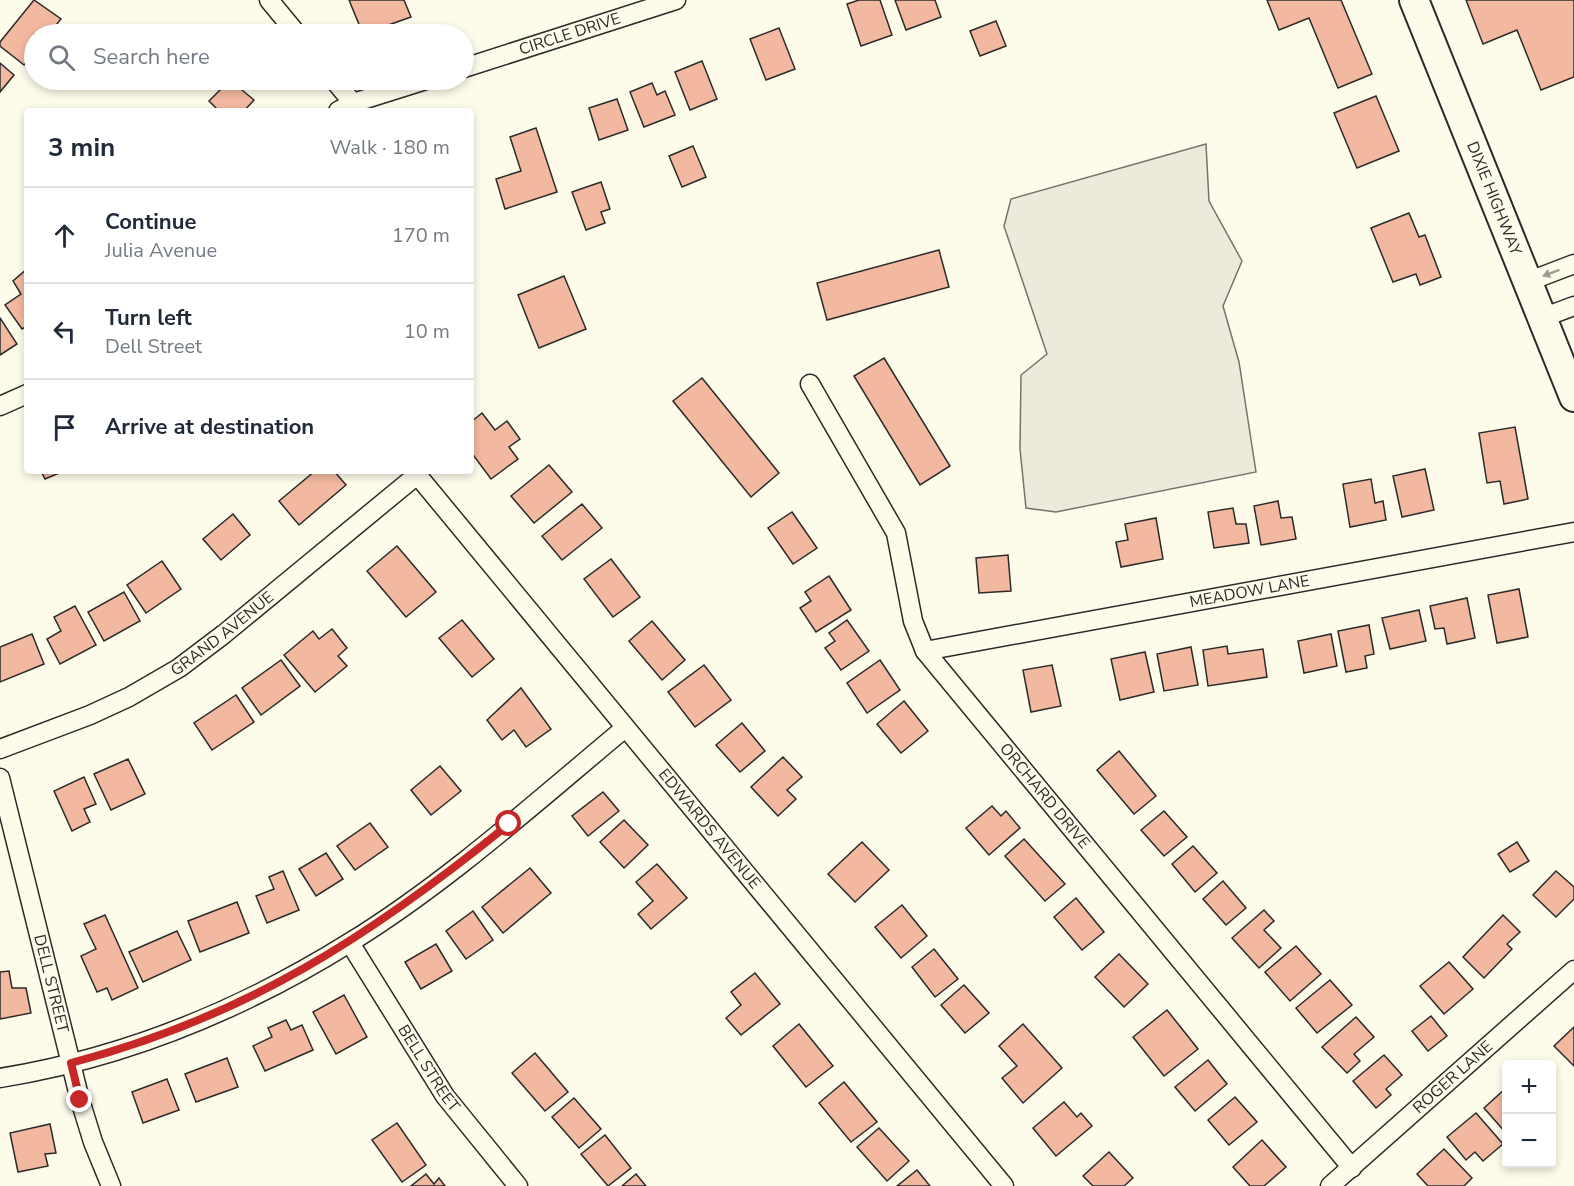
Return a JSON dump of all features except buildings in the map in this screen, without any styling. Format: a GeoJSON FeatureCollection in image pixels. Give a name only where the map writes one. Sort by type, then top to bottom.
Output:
{"type":"FeatureCollection","features":[{"type":"Feature","properties":{"kind":"main road","name":"DIXIE HIGHWAY"},"geometry":{"type":"LineString","coordinates":[[1414,0],[1574,397]]}},
{"type":"Feature","properties":{"kind":"street"},"geometry":{"type":"LineString","coordinates":[[269,0],[289,24]]}},
{"type":"Feature","properties":{"kind":"street","name":"CIRCLE DRIVE"},"geometry":{"type":"LineString","coordinates":[[474,65],[676,0]]}},
{"type":"Feature","properties":{"kind":"street"},"geometry":{"type":"LineString","coordinates":[[338,90],[346,107],[396,90]]}},
{"type":"Feature","properties":{"kind":"street"},"geometry":{"type":"LineString","coordinates":[[1527,282],[1574,264]]}},
{"type":"Feature","properties":{"kind":"street"},"geometry":{"type":"LineString","coordinates":[[1542,318],[1574,306]]}},
{"type":"Feature","properties":{"kind":"street","name":"ORCHARD DRIVE"},"geometry":{"type":"LineString","coordinates":[[810,384],[896,533],[913,621],[925,651],[1352,1168]]}},
{"type":"Feature","properties":{"kind":"street"},"geometry":{"type":"LineString","coordinates":[[0,406],[24,395]]}},
{"type":"Feature","properties":{"kind":"street","name":"GRAND AVENUE"},"geometry":{"type":"LineString","coordinates":[[0,748],[90,716],[179,668],[225,634],[414,474]]}},
{"type":"Feature","properties":{"kind":"street","name":"EDWARDS AVENUE"},"geometry":{"type":"LineString","coordinates":[[416,474],[1004,1186]]}},
{"type":"Feature","properties":{"kind":"street","name":"MEADOW LANE"},"geometry":{"type":"LineString","coordinates":[[925,651],[1574,532]]}},
{"type":"Feature","properties":{"kind":"street"},"geometry":{"type":"LineString","coordinates":[[0,1077],[71,1063],[147,1041],[218,1013],[286,980],[350,943],[478,848],[625,728]]}},
{"type":"Feature","properties":{"kind":"street","name":"DELL STREET"},"geometry":{"type":"LineString","coordinates":[[0,778],[71,1063],[93,1142],[111,1186]]}},
{"type":"Feature","properties":{"kind":"street","name":"BELL STREET"},"geometry":{"type":"LineString","coordinates":[[350,943],[445,1096],[518,1186]]}},
{"type":"Feature","properties":{"kind":"street","name":"ROGER LANE"},"geometry":{"type":"LineString","coordinates":[[1330,1186],[1574,969]]}},
{"type":"Feature","properties":{"kind":"shaded area"},"geometry":{"type":"Polygon","coordinates":[[[1206,144],[1209,201],[1242,261],[1223,306],[1239,362],[1256,472],[1056,512],[1026,508],[1020,449],[1021,375],[1047,354],[1004,226],[1011,199],[1206,144]]]}},
{"type":"Feature","properties":{"kind":"route"},"geometry":{"type":"LineString","coordinates":[[80,1100],[71,1063],[147,1041],[218,1013],[286,980],[350,943],[399,909],[509,824]]}}]}
